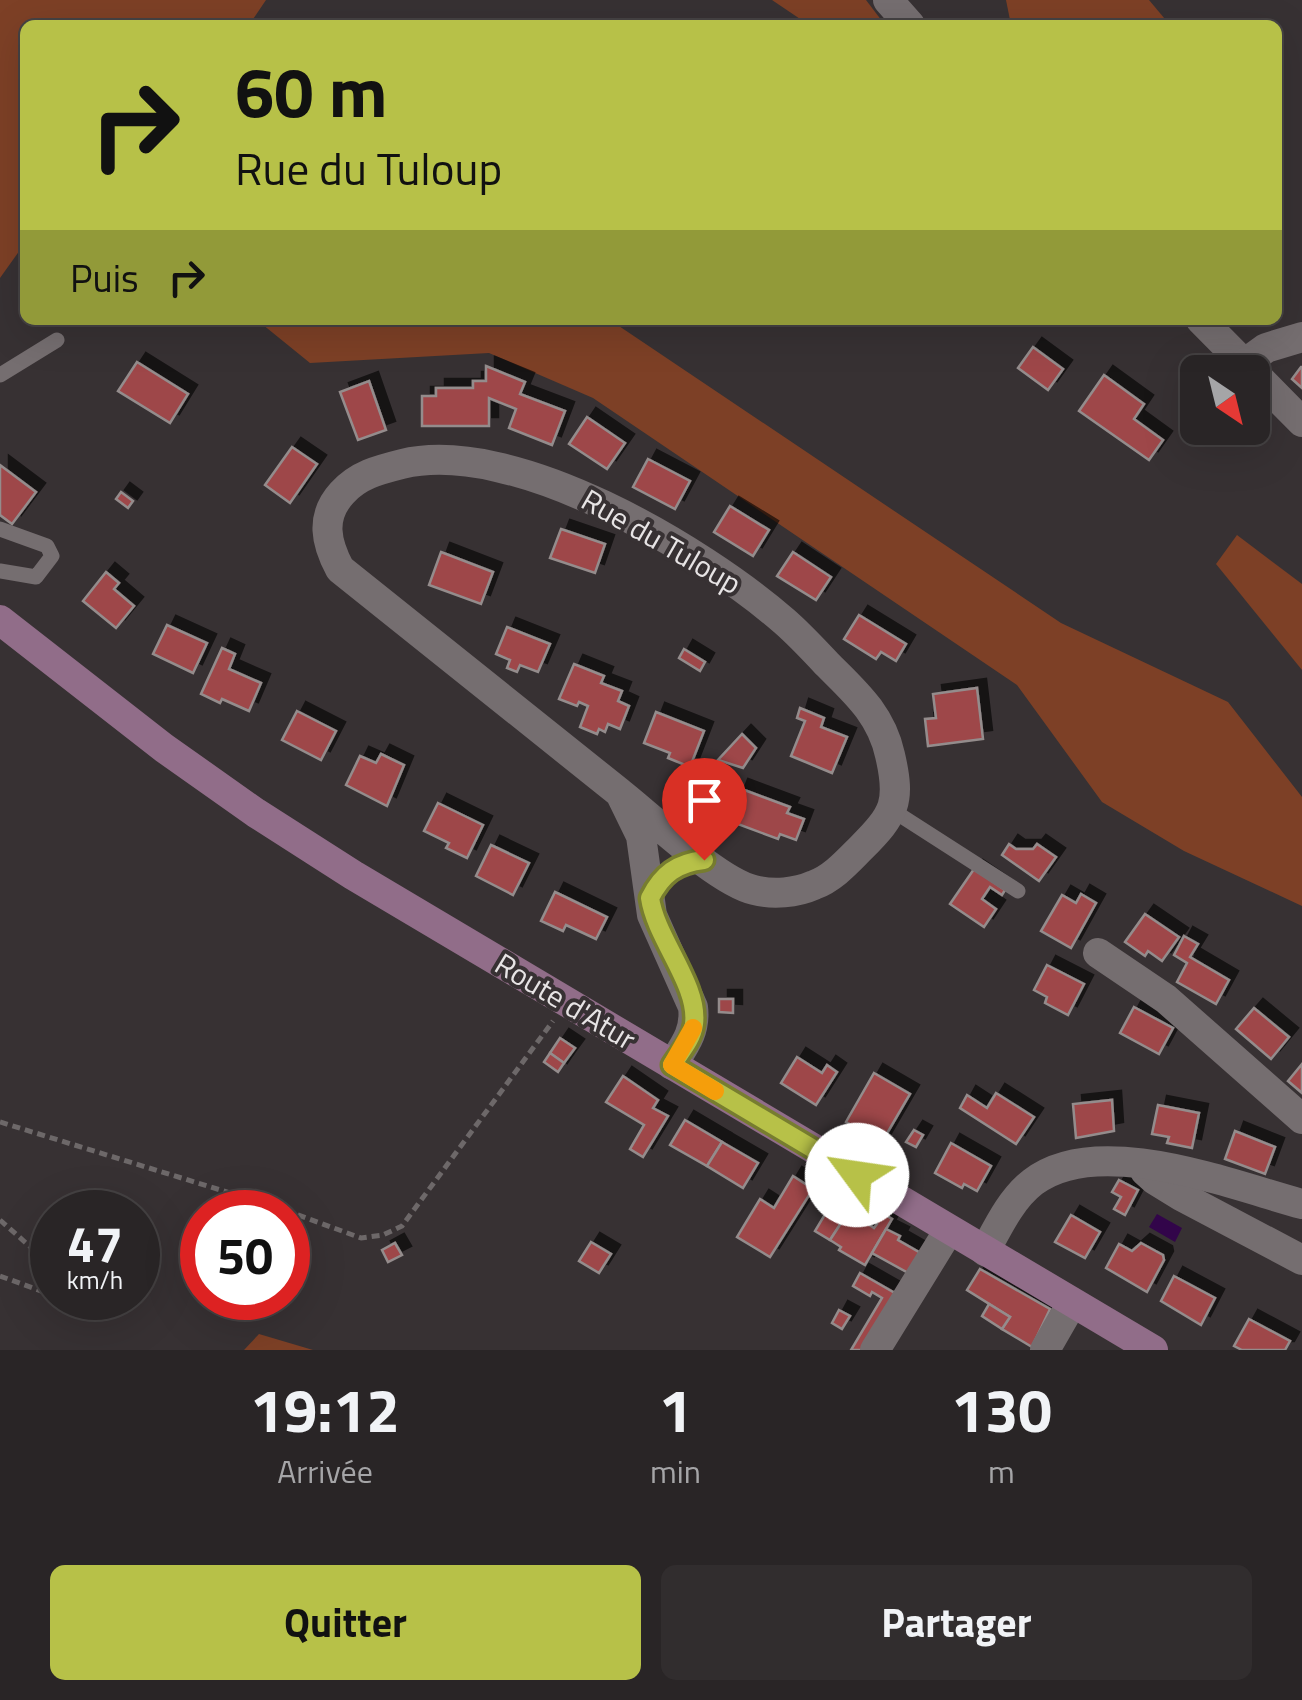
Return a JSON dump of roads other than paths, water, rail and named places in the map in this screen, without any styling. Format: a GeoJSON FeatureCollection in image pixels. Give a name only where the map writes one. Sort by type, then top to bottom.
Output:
{"type":"FeatureCollection","features":[{"type":"Feature","properties":{"kind":"main road","name":"Route d'Atur"},"geometry":{"type":"LineString","coordinates":[[0,620],[164,748],[353,876],[1153,1350]]}},
{"type":"Feature","properties":{"kind":"street"},"geometry":{"type":"LineString","coordinates":[[888,0],[906,20]]}},
{"type":"Feature","properties":{"kind":"street"},"geometry":{"type":"LineString","coordinates":[[1206,325],[1235,355]]}},
{"type":"Feature","properties":{"kind":"street"},"geometry":{"type":"LineString","coordinates":[[1256,355],[1302,337]]}},
{"type":"Feature","properties":{"kind":"street"},"geometry":{"type":"LineString","coordinates":[[1270,390],[1302,422]]}},
{"type":"Feature","properties":{"kind":"street","name":"Rue du Tuloup"},"geometry":{"type":"LineString","coordinates":[[418,460],[460,461],[526,474],[564,486],[627,516],[728,578],[786,622],[872,710],[885,730],[896,783],[892,810],[882,827],[838,870],[816,884],[795,891],[753,890],[704,860],[340,569],[326,530],[330,510],[353,482],[373,471],[418,460]]}},
{"type":"Feature","properties":{"kind":"street","name":"Rue du Tuloup"},"geometry":{"type":"LineString","coordinates":[[620,792],[641,836],[659,934],[693,1007],[690,1037],[672,1065]]}},
{"type":"Feature","properties":{"kind":"street"},"geometry":{"type":"LineString","coordinates":[[650,898],[665,874],[676,866],[704,860]]}},
{"type":"Feature","properties":{"kind":"street"},"geometry":{"type":"LineString","coordinates":[[1098,953],[1166,999],[1302,1119]]}},
{"type":"Feature","properties":{"kind":"street"},"geometry":{"type":"LineString","coordinates":[[985,1251],[1017,1197],[1045,1174],[1086,1161],[1105,1160],[1192,1174],[1302,1204]]}},
{"type":"Feature","properties":{"kind":"street"},"geometry":{"type":"LineString","coordinates":[[1140,1165],[1155,1180],[1302,1260]]}},
{"type":"Feature","properties":{"kind":"street"},"geometry":{"type":"LineString","coordinates":[[875,1350],[949,1230]]}},
{"type":"Feature","properties":{"kind":"street"},"geometry":{"type":"LineString","coordinates":[[1045,1350],[1072,1303]]}},
{"type":"Feature","properties":{"kind":"lane"},"geometry":{"type":"LineString","coordinates":[[0,375],[57,340]]}},
{"type":"Feature","properties":{"kind":"lane"},"geometry":{"type":"LineString","coordinates":[[0,529],[47,546],[52,556],[36,577],[0,571]]}},
{"type":"Feature","properties":{"kind":"lane"},"geometry":{"type":"LineString","coordinates":[[892,810],[1018,890]]}}]}
